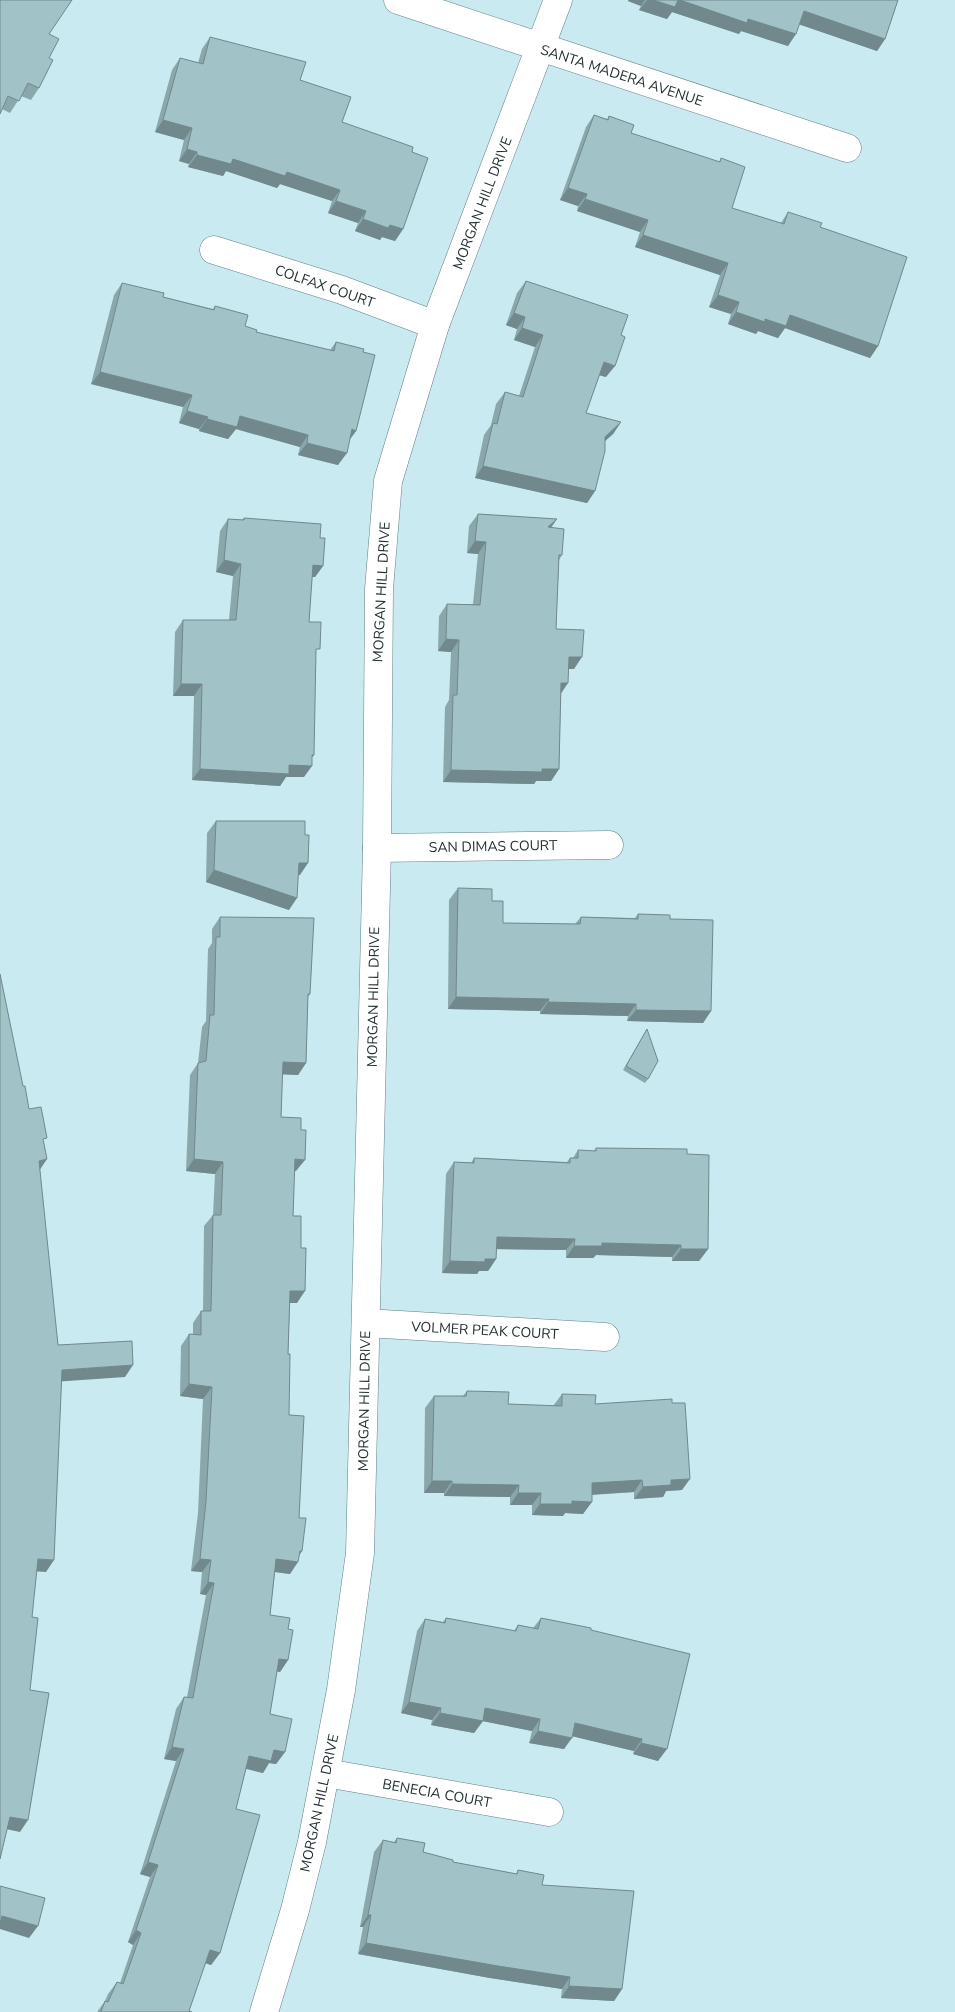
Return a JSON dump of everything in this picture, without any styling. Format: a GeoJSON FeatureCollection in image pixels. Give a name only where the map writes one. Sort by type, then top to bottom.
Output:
{"type":"FeatureCollection","features":[{"type":"Feature","properties":{"kind":"street","name":"SANTA MADERA AVENUE"},"geometry":{"type":"LineString","coordinates":[[398,0],[847,148]]}},
{"type":"Feature","properties":{"kind":"street","name":"MORGAN HILL DRIVE"},"geometry":{"type":"LineString","coordinates":[[264,2012],[295,1910],[326,1774],[344,1672],[360,1553],[377,848],[379,590],[388,481],[435,325],[542,48],[558,0]]}},
{"type":"Feature","properties":{"kind":"street","name":"COLFAX COURT"},"geometry":{"type":"LineString","coordinates":[[214,250],[342,290],[435,325]]}},
{"type":"Feature","properties":{"kind":"street","name":"SAN DIMAS COURT"},"geometry":{"type":"LineString","coordinates":[[377,848],[610,845]]}},
{"type":"Feature","properties":{"kind":"street","name":"VOLMER PEAK COURT"},"geometry":{"type":"LineString","coordinates":[[366,1323],[605,1337]]}},
{"type":"Feature","properties":{"kind":"street","name":"BENECIA COURT"},"geometry":{"type":"LineString","coordinates":[[326,1774],[549,1812]]}},
{"type":"Feature","properties":{"kind":"building"},"geometry":{"type":"Polygon","coordinates":[[[0,0],[72,0],[49,34],[59,39],[49,58],[53,60],[39,88],[28,83],[19,101],[8,96],[0,114],[0,0]]]}},
{"type":"Feature","properties":{"kind":"building"},"geometry":{"type":"Polygon","coordinates":[[[653,0],[678,0],[675,7],[653,0]]]}},
{"type":"Feature","properties":{"kind":"building"},"geometry":{"type":"Polygon","coordinates":[[[680,0],[898,0],[885,39],[804,11],[796,34],[748,19],[747,23],[680,0]]]}},
{"type":"Feature","properties":{"kind":"building"},"geometry":{"type":"Polygon","coordinates":[[[210,37],[306,62],[300,80],[351,97],[342,122],[413,147],[412,152],[428,158],[403,229],[390,225],[388,228],[363,219],[366,211],[336,201],[340,190],[287,172],[285,176],[233,159],[231,164],[197,155],[197,152],[187,149],[192,128],[163,120],[180,58],[203,64],[210,37]]]}},
{"type":"Feature","properties":{"kind":"building"},"geometry":{"type":"Polygon","coordinates":[[[594,115],[608,120],[609,116],[634,125],[631,133],[720,162],[721,158],[745,167],[732,208],[784,224],[788,212],[822,223],[820,227],[907,257],[878,346],[790,315],[786,326],[765,319],[765,322],[736,312],[739,302],[718,295],[728,263],[643,235],[648,220],[585,199],[587,194],[568,188],[594,115]]]}},
{"type":"Feature","properties":{"kind":"building"},"geometry":{"type":"Polygon","coordinates":[[[526,281],[628,315],[621,335],[625,337],[615,366],[604,362],[586,413],[621,422],[605,437],[605,451],[595,491],[483,466],[493,423],[497,424],[505,392],[523,397],[543,335],[522,328],[525,317],[514,313],[526,281]]]}},
{"type":"Feature","properties":{"kind":"building"},"geometry":{"type":"Polygon","coordinates":[[[122,283],[164,293],[163,297],[214,310],[215,306],[248,315],[245,326],[257,330],[256,332],[334,351],[336,342],[364,349],[363,352],[375,355],[356,431],[352,429],[347,453],[307,443],[308,435],[240,416],[237,427],[207,419],[208,417],[187,411],[192,395],[100,372],[122,283]]]}},
{"type":"Feature","properties":{"kind":"building"},"geometry":{"type":"Polygon","coordinates":[[[478,514],[557,519],[548,527],[564,529],[562,555],[559,555],[556,629],[584,630],[582,657],[569,657],[568,683],[561,683],[559,769],[542,769],[542,772],[451,770],[453,695],[457,695],[459,640],[446,639],[447,604],[480,605],[486,542],[475,541],[478,514]]]}},
{"type":"Feature","properties":{"kind":"building"},"geometry":{"type":"Polygon","coordinates":[[[244,518],[321,524],[320,538],[325,538],[323,566],[313,565],[309,622],[321,622],[320,649],[316,649],[314,755],[312,755],[312,766],[289,765],[289,774],[200,769],[202,684],[181,684],[183,620],[236,620],[241,564],[224,560],[228,519],[244,520],[244,518]]]}},
{"type":"Feature","properties":{"kind":"building"},"geometry":{"type":"Polygon","coordinates":[[[216,821],[305,821],[305,835],[309,835],[308,863],[299,863],[297,898],[214,870],[216,821]]]}},
{"type":"Feature","properties":{"kind":"building"},"geometry":{"type":"Polygon","coordinates":[[[458,888],[492,889],[492,901],[503,901],[503,923],[580,924],[581,917],[638,919],[638,914],[670,915],[670,919],[713,920],[711,1011],[636,1010],[636,1004],[548,1002],[549,999],[456,997],[458,888]]]}},
{"type":"Feature","properties":{"kind":"building"},"geometry":{"type":"Polygon","coordinates":[[[220,917],[314,918],[310,994],[308,994],[306,1063],[283,1062],[281,1117],[301,1118],[301,1130],[306,1130],[305,1160],[295,1159],[293,1216],[301,1216],[301,1248],[306,1248],[305,1291],[290,1291],[288,1354],[290,1354],[289,1415],[304,1416],[299,1518],[306,1518],[302,1551],[300,1551],[298,1562],[276,1559],[270,1615],[290,1618],[288,1629],[293,1630],[288,1660],[279,1659],[270,1714],[292,1719],[285,1752],[274,1750],[271,1761],[249,1756],[236,1809],[260,1815],[220,1953],[210,1950],[189,2011],[192,2012],[101,2012],[105,2001],[108,2002],[117,1982],[123,1984],[141,1933],[136,1930],[158,1865],[148,1862],[184,1749],[172,1747],[184,1697],[193,1698],[214,1583],[208,1582],[211,1560],[200,1559],[206,1501],[212,1387],[189,1384],[189,1334],[201,1335],[201,1311],[211,1311],[213,1215],[221,1215],[223,1162],[194,1159],[198,1063],[206,1061],[210,1015],[214,1015],[216,937],[220,937],[220,917]]]}},
{"type":"Feature","properties":{"kind":"building"},"geometry":{"type":"Polygon","coordinates":[[[0,974],[29,1109],[41,1107],[47,1138],[43,1139],[47,1159],[39,1161],[58,1345],[132,1341],[133,1365],[62,1370],[54,1560],[38,1559],[32,1617],[38,1618],[30,1690],[49,1693],[28,1820],[10,1817],[0,1859],[0,974]]]}},
{"type":"Feature","properties":{"kind":"building"},"geometry":{"type":"Polygon","coordinates":[[[647,1029],[658,1061],[648,1079],[626,1066],[647,1029]]]}},
{"type":"Feature","properties":{"kind":"building"},"geometry":{"type":"Polygon","coordinates":[[[596,1148],[687,1149],[687,1154],[709,1155],[708,1249],[681,1249],[681,1245],[602,1243],[602,1246],[574,1246],[575,1239],[497,1237],[496,1259],[485,1259],[485,1262],[450,1261],[454,1162],[474,1163],[474,1158],[570,1163],[570,1158],[578,1158],[578,1150],[596,1151],[596,1148]]]}},
{"type":"Feature","properties":{"kind":"building"},"geometry":{"type":"Polygon","coordinates":[[[467,1391],[509,1392],[508,1404],[562,1406],[562,1394],[596,1395],[595,1404],[672,1399],[672,1403],[685,1403],[690,1479],[671,1480],[671,1485],[643,1487],[642,1480],[592,1483],[592,1502],[572,1501],[572,1504],[540,1504],[541,1493],[518,1493],[519,1485],[452,1484],[452,1481],[432,1481],[434,1396],[466,1396],[467,1391]]]}},
{"type":"Feature","properties":{"kind":"building"},"geometry":{"type":"Polygon","coordinates":[[[446,1618],[516,1631],[518,1625],[538,1629],[541,1618],[591,1628],[591,1630],[690,1654],[667,1749],[641,1743],[642,1739],[575,1723],[572,1738],[538,1731],[540,1719],[485,1708],[483,1721],[440,1713],[441,1708],[409,1702],[425,1619],[445,1623],[446,1618]]]}},
{"type":"Feature","properties":{"kind":"building"},"geometry":{"type":"Polygon","coordinates":[[[397,1838],[425,1843],[423,1852],[453,1860],[453,1862],[517,1874],[518,1870],[544,1875],[542,1885],[634,1891],[622,1989],[569,1986],[570,1977],[366,1943],[371,1915],[368,1915],[383,1840],[396,1843],[397,1838]]]}},
{"type":"Feature","properties":{"kind":"building"},"geometry":{"type":"Polygon","coordinates":[[[0,1886],[45,1898],[38,1926],[2,1916],[0,1924],[0,1886]]]}}]}
